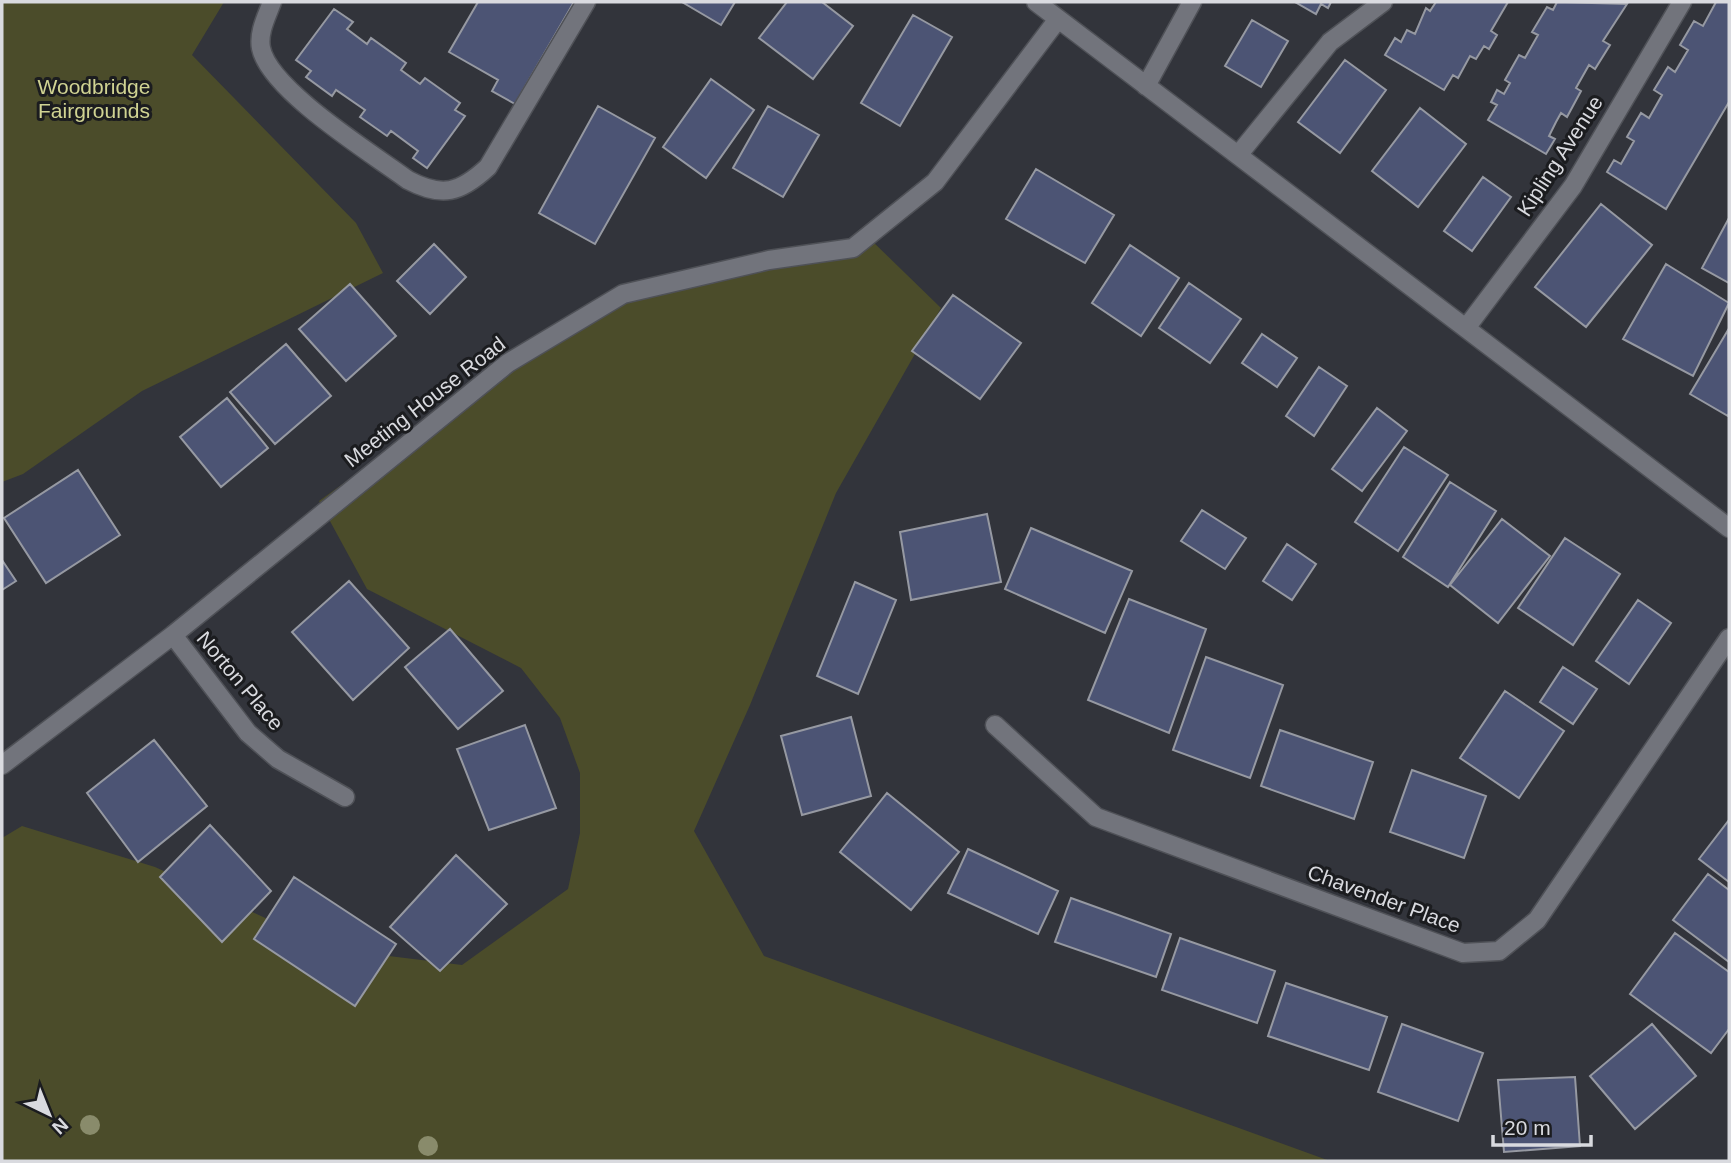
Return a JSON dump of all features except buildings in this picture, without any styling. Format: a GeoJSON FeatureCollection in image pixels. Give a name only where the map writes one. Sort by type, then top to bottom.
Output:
{"type":"FeatureCollection","features":[{"type":"Feature","properties":{"kind":"street"},"geometry":{"type":"LineString","coordinates":[[272,2],[262,27],[261,49],[275,76],[292,94],[408,180],[428,190],[451,191],[472,181],[488,167],[586,2]]}},
{"type":"Feature","properties":{"kind":"street"},"geometry":{"type":"LineString","coordinates":[[1036,2],[1728,524]]}},
{"type":"Feature","properties":{"kind":"street"},"geometry":{"type":"LineString","coordinates":[[1146,86],[1192,2]]}},
{"type":"Feature","properties":{"kind":"street"},"geometry":{"type":"LineString","coordinates":[[1240,154],[1330,41],[1383,2]]}},
{"type":"Feature","properties":{"kind":"street","name":"Kipling Avenue"},"geometry":{"type":"LineString","coordinates":[[1466,328],[1579,178],[1682,2]]}},
{"type":"Feature","properties":{"kind":"street","name":"Meeting House Road"},"geometry":{"type":"LineString","coordinates":[[2,765],[173,635],[508,363],[623,295],[769,260],[853,248],[935,182],[1058,19]]}},
{"type":"Feature","properties":{"kind":"street","name":"Norton Place"},"geometry":{"type":"LineString","coordinates":[[173,635],[248,733],[278,759],[345,797]]}},
{"type":"Feature","properties":{"kind":"street","name":"Chavender Place"},"geometry":{"type":"LineString","coordinates":[[995,725],[1096,817],[1463,953],[1499,951],[1537,920],[1729,638]]}},
{"type":"Feature","properties":{"kind":"green space","name":"Woodbridge Fairgrounds"},"geometry":{"type":"Polygon","coordinates":[[[2,2],[224,2],[192,55],[356,223],[383,273],[142,391],[23,474],[2,482],[2,2]]]}},
{"type":"Feature","properties":{"kind":"green space"},"geometry":{"type":"Polygon","coordinates":[[[869,238],[941,308],[836,493],[750,705],[694,831],[764,956],[1330,1161],[2,1161],[2,838],[22,826],[155,867],[332,949],[462,965],[568,889],[580,833],[580,773],[560,718],[521,668],[367,589],[319,501],[593,304],[869,238]]]}}]}
